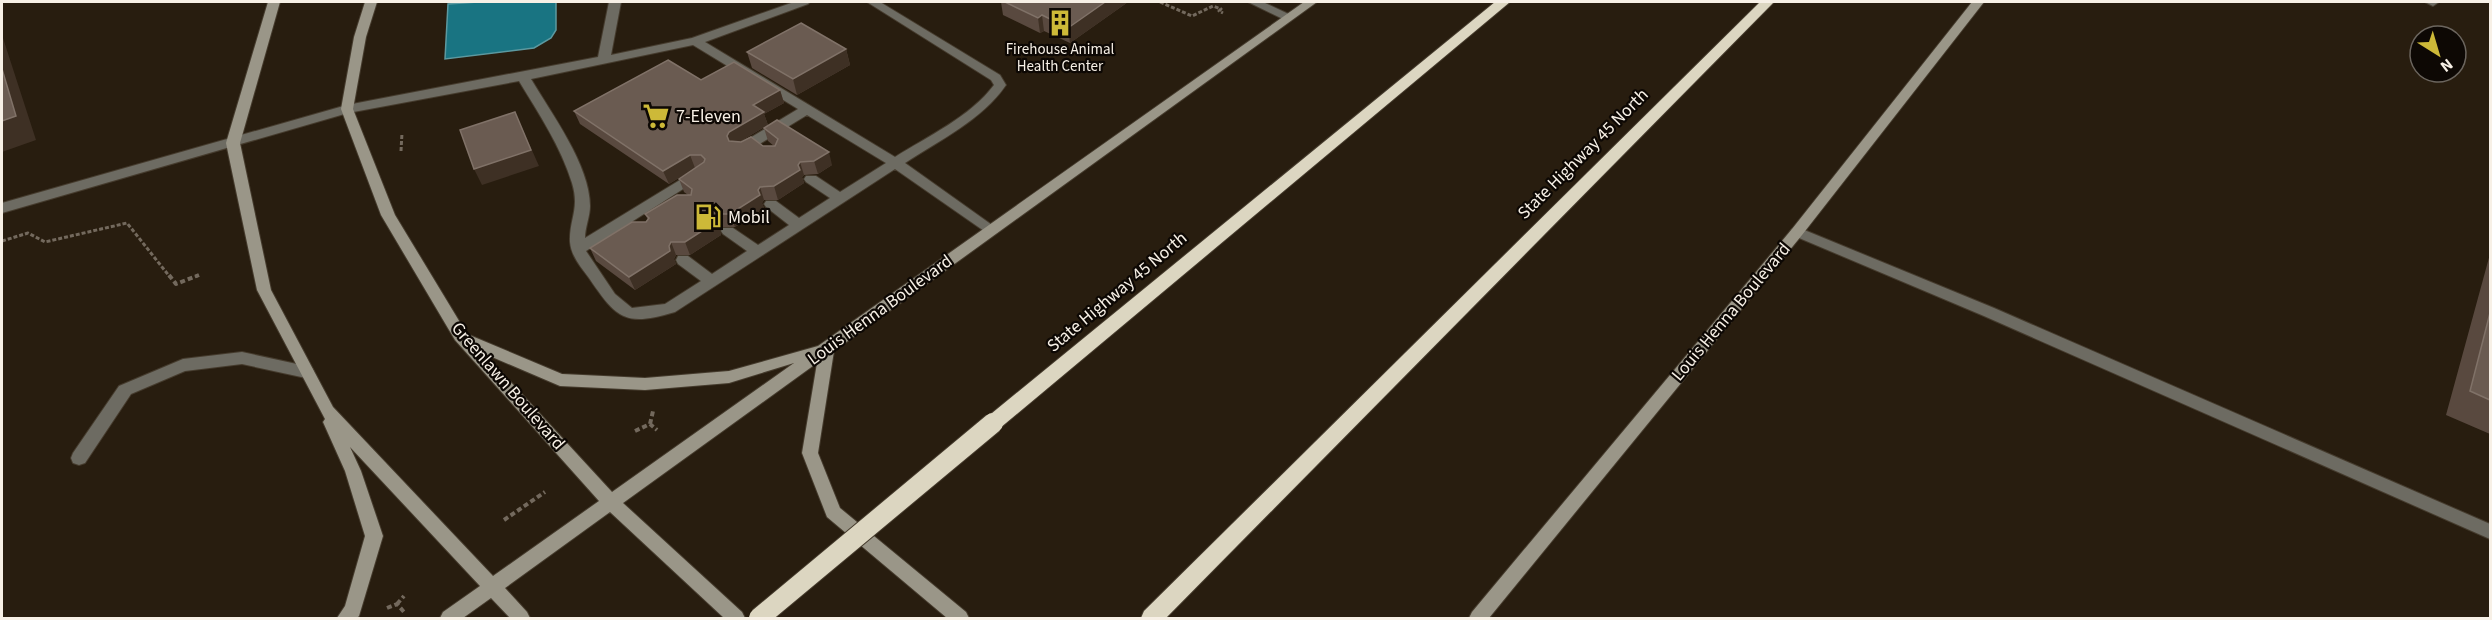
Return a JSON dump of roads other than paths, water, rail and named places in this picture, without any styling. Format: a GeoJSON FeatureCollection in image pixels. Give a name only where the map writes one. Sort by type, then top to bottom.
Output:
{"type":"FeatureCollection","features":[{"type":"Feature","properties":{"kind":"highway","name":"State Highway 45 North"},"geometry":{"type":"LineString","coordinates":[[759,618],[1503,2]]}},
{"type":"Feature","properties":{"kind":"highway","name":"State Highway 45 North"},"geometry":{"type":"LineString","coordinates":[[1152,618],[1767,2]]}},
{"type":"Feature","properties":{"kind":"main road"},"geometry":{"type":"LineString","coordinates":[[274,2],[233,143],[264,290],[327,411],[353,471],[374,536],[353,610],[346,618]]}},
{"type":"Feature","properties":{"kind":"main road"},"geometry":{"type":"LineString","coordinates":[[347,109],[360,37],[371,2]]}},
{"type":"Feature","properties":{"kind":"main road","name":"Louis Henna Boulevard"},"geometry":{"type":"LineString","coordinates":[[449,618],[1311,2]]}},
{"type":"Feature","properties":{"kind":"main road","name":"Louis Henna Boulevard"},"geometry":{"type":"LineString","coordinates":[[1478,618],[1797,232],[1978,2]]}},
{"type":"Feature","properties":{"kind":"main road","name":"Greenlawn Boulevard"},"geometry":{"type":"LineString","coordinates":[[347,109],[388,215],[460,336],[611,503],[736,618]]}},
{"type":"Feature","properties":{"kind":"main road"},"geometry":{"type":"LineString","coordinates":[[460,336],[560,380],[645,384],[729,377],[827,348],[810,453],[833,512],[960,618]]}},
{"type":"Feature","properties":{"kind":"main road"},"geometry":{"type":"LineString","coordinates":[[327,411],[521,618]]}},
{"type":"Feature","properties":{"kind":"lane"},"geometry":{"type":"LineString","coordinates":[[604,61],[615,2]]}},
{"type":"Feature","properties":{"kind":"lane"},"geometry":{"type":"LineString","coordinates":[[2,208],[347,109],[523,77],[696,41],[804,2]]}},
{"type":"Feature","properties":{"kind":"lane"},"geometry":{"type":"LineString","coordinates":[[523,77],[544,112],[579,184],[583,213],[577,231],[578,249],[618,310],[632,315],[652,313],[670,308],[990,100],[1000,85],[996,78],[873,2]]}},
{"type":"Feature","properties":{"kind":"lane"},"geometry":{"type":"LineString","coordinates":[[1254,2],[1289,17]]}},
{"type":"Feature","properties":{"kind":"lane"},"geometry":{"type":"LineString","coordinates":[[696,41],[894,162],[992,230]]}},
{"type":"Feature","properties":{"kind":"lane"},"geometry":{"type":"LineString","coordinates":[[740,150],[759,144],[807,109]]}},
{"type":"Feature","properties":{"kind":"lane"},"geometry":{"type":"LineString","coordinates":[[578,249],[632,222],[675,195],[701,173]]}},
{"type":"Feature","properties":{"kind":"lane"},"geometry":{"type":"LineString","coordinates":[[811,179],[840,198]]}},
{"type":"Feature","properties":{"kind":"lane"},"geometry":{"type":"LineString","coordinates":[[771,204],[798,224]]}},
{"type":"Feature","properties":{"kind":"lane"},"geometry":{"type":"LineString","coordinates":[[728,231],[757,251]]}},
{"type":"Feature","properties":{"kind":"lane"},"geometry":{"type":"LineString","coordinates":[[1797,232],[1989,312],[2490,532]]}},
{"type":"Feature","properties":{"kind":"lane"},"geometry":{"type":"LineString","coordinates":[[683,260],[712,280]]}},
{"type":"Feature","properties":{"kind":"lane"},"geometry":{"type":"LineString","coordinates":[[79,458],[125,390],[183,365],[242,358],[306,372]]}},
{"type":"Feature","properties":{"kind":"water"},"geometry":{"type":"Polygon","coordinates":[[[556,2],[556,30],[551,38],[534,48],[445,59],[448,4],[556,2]]]}},
{"type":"Feature","properties":{"kind":"place","name":"Firehouse Animal Health Center"},"geometry":{"type":"Point","coordinates":[1060,23]}},
{"type":"Feature","properties":{"kind":"place","name":"7-Eleven"},"geometry":{"type":"Point","coordinates":[656,116]}},
{"type":"Feature","properties":{"kind":"place","name":"Mobil"},"geometry":{"type":"Point","coordinates":[708,217]}}]}
